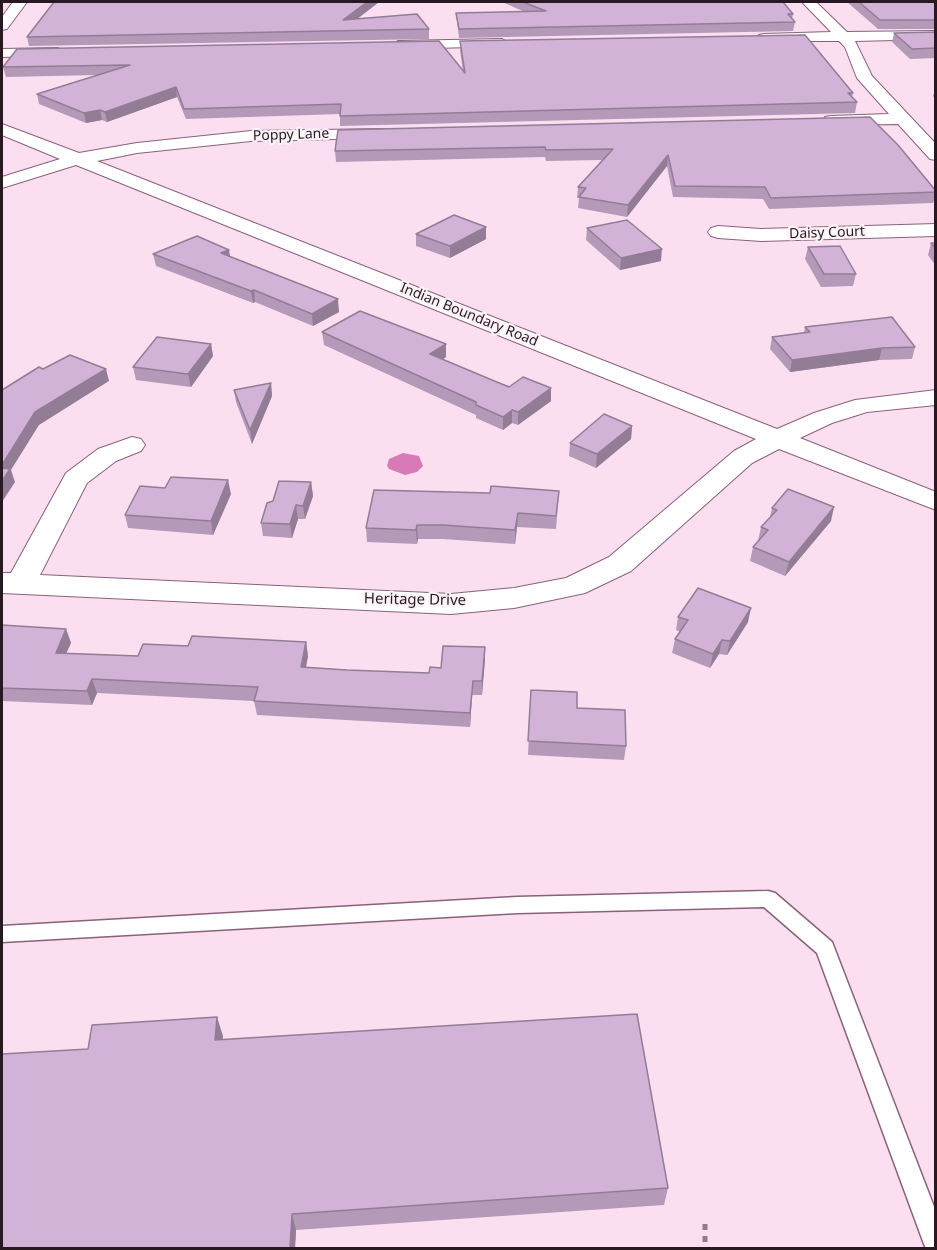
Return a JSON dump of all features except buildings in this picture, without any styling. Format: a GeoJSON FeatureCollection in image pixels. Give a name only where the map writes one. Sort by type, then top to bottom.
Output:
{"type":"FeatureCollection","features":[{"type":"Feature","properties":{"kind":"street"},"geometry":{"type":"LineString","coordinates":[[2,26],[20,2]]}},
{"type":"Feature","properties":{"kind":"street"},"geometry":{"type":"LineString","coordinates":[[809,2],[852,46],[865,78],[936,155]]}},
{"type":"Feature","properties":{"kind":"street"},"geometry":{"type":"LineString","coordinates":[[754,38],[936,35]]}},
{"type":"Feature","properties":{"kind":"street"},"geometry":{"type":"LineString","coordinates":[[386,45],[517,43]]}},
{"type":"Feature","properties":{"kind":"street"},"geometry":{"type":"LineString","coordinates":[[2,53],[77,51]]}},
{"type":"Feature","properties":{"kind":"street"},"geometry":{"type":"LineString","coordinates":[[814,122],[903,119]]}},
{"type":"Feature","properties":{"kind":"street","name":"Indian Boundary Road"},"geometry":{"type":"LineString","coordinates":[[2,129],[936,502]]}},
{"type":"Feature","properties":{"kind":"street","name":"Poppy Lane"},"geometry":{"type":"LineString","coordinates":[[2,183],[77,159],[148,147],[251,136],[395,132]]}},
{"type":"Feature","properties":{"kind":"street","name":"Daisy Court"},"geometry":{"type":"LineString","coordinates":[[718,232],[761,235],[936,230]]}},
{"type":"Feature","properties":{"kind":"street","name":"Heritage Drive"},"geometry":{"type":"LineString","coordinates":[[10,584],[451,604],[514,598],[574,586],[620,564],[743,457],[777,439],[823,418],[864,405],[936,397]]}},
{"type":"Feature","properties":{"kind":"street"},"geometry":{"type":"LineString","coordinates":[[10,584],[76,479],[107,455],[132,445]]}},
{"type":"Feature","properties":{"kind":"lane"},"geometry":{"type":"LineString","coordinates":[[2,934],[518,905],[768,899],[825,948],[936,1244]]}},
{"type":"Feature","properties":{"kind":"path"},"geometry":{"type":"LineString","coordinates":[[705,1224],[705,1248]]}},
{"type":"Feature","properties":{"kind":"shaded area"},"geometry":{"type":"Polygon","coordinates":[[[403,453],[419,456],[423,466],[417,472],[405,475],[389,469],[387,466],[389,459],[403,453]]]}}]}
